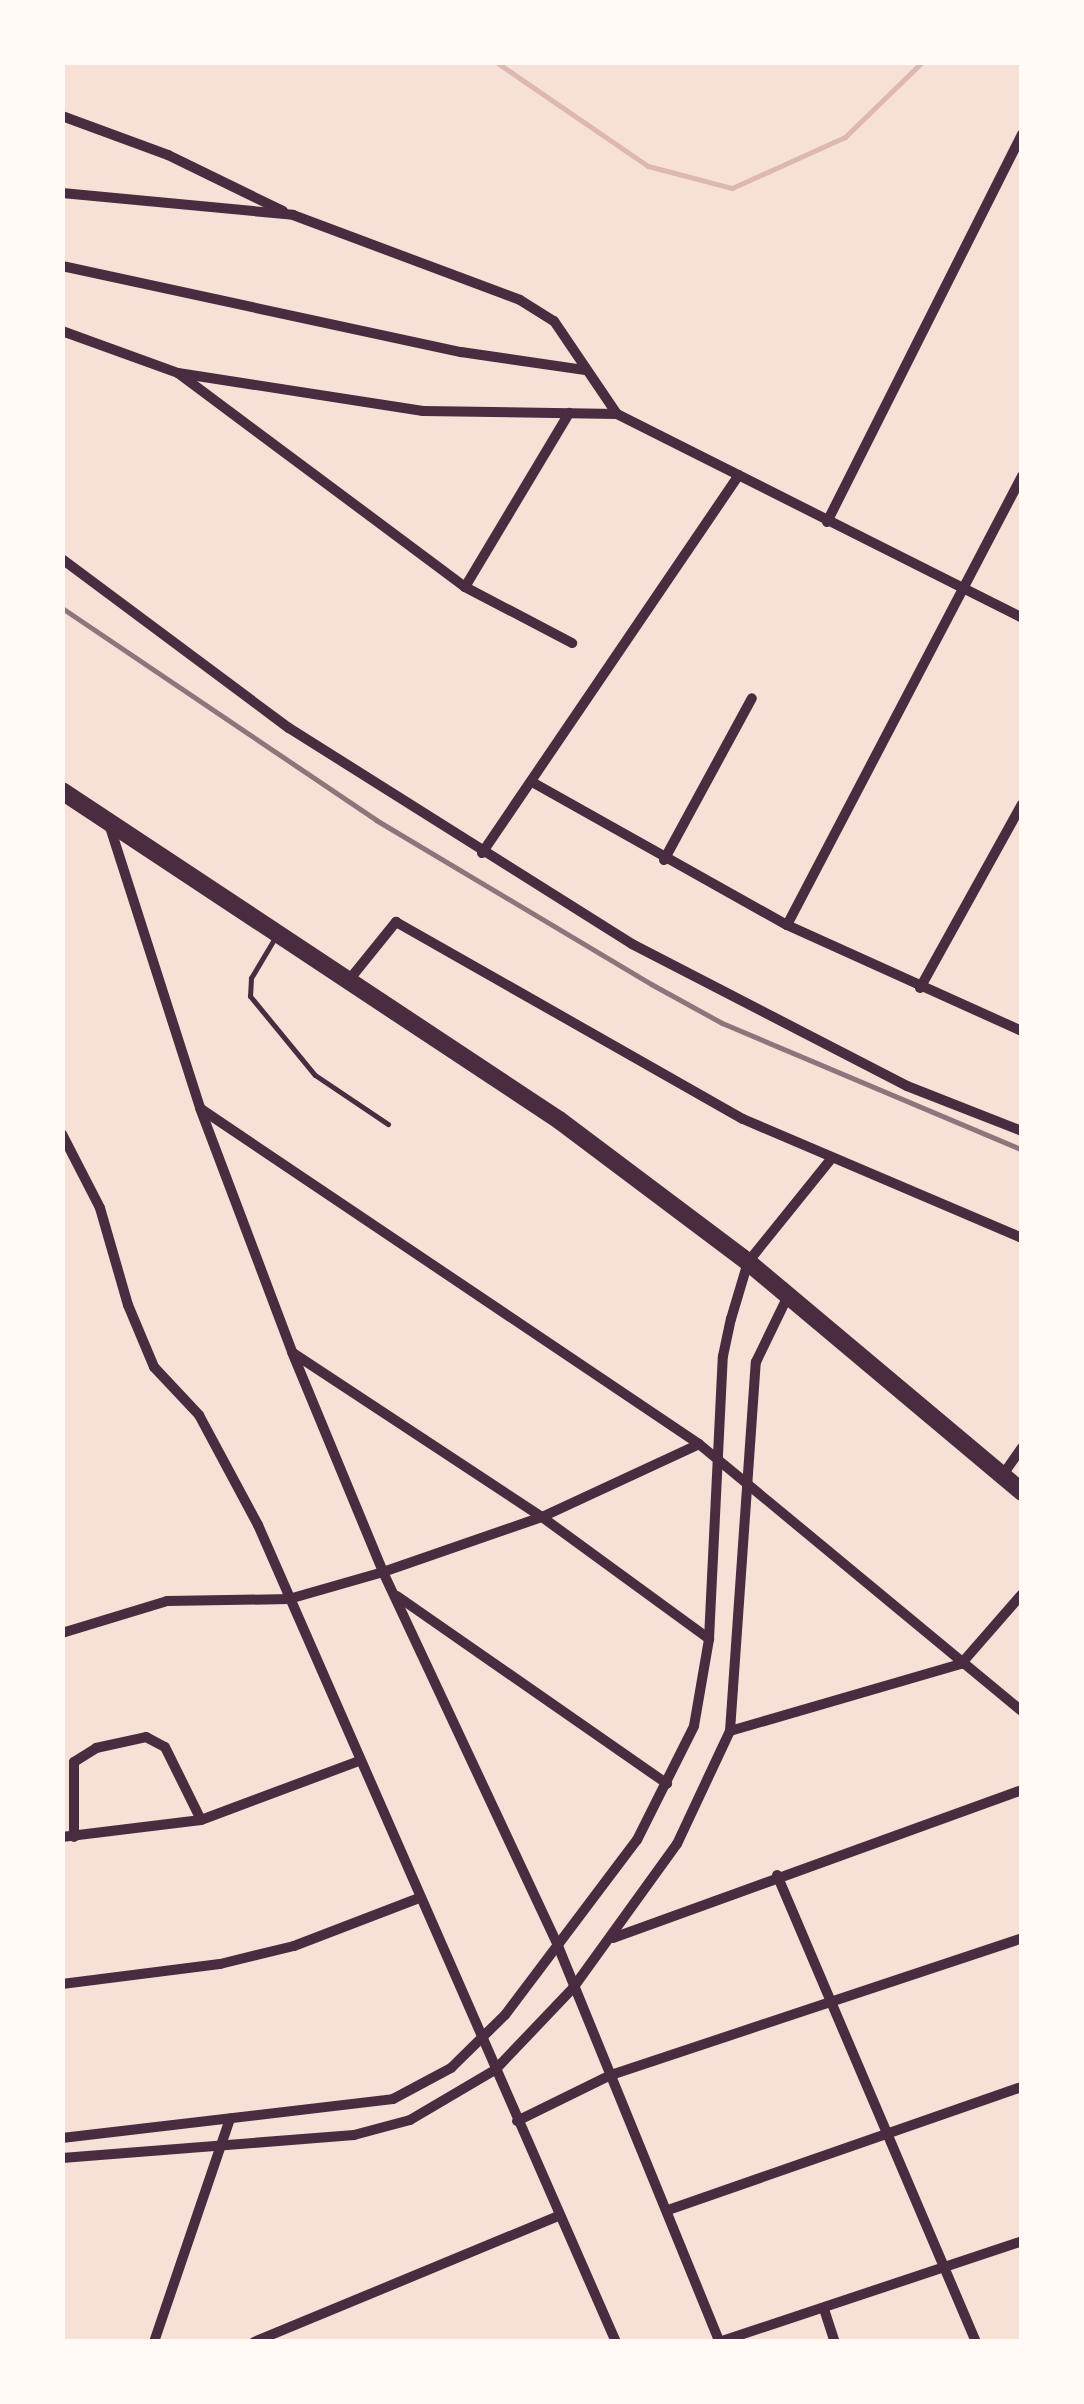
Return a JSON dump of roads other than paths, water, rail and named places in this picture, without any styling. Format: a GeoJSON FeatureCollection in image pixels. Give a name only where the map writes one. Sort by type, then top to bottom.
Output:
{"type":"FeatureCollection","features":[{"type":"Feature","properties":{"kind":"main road"},"geometry":{"type":"LineString","coordinates":[[62,790],[559,1120],[748,1262],[1022,1492]]}},
{"type":"Feature","properties":{"kind":"street"},"geometry":{"type":"LineString","coordinates":[[62,116],[168,154],[293,216],[520,300],[554,321],[616,414]]}},
{"type":"Feature","properties":{"kind":"street"},"geometry":{"type":"LineString","coordinates":[[827,522],[1022,134]]}},
{"type":"Feature","properties":{"kind":"street"},"geometry":{"type":"LineString","coordinates":[[62,193],[293,216]]}},
{"type":"Feature","properties":{"kind":"street"},"geometry":{"type":"LineString","coordinates":[[62,266],[462,352],[584,370]]}},
{"type":"Feature","properties":{"kind":"street"},"geometry":{"type":"LineString","coordinates":[[62,331],[178,373],[422,411],[616,414],[1022,618]]}},
{"type":"Feature","properties":{"kind":"street"},"geometry":{"type":"LineString","coordinates":[[178,373],[465,587],[572,643]]}},
{"type":"Feature","properties":{"kind":"street"},"geometry":{"type":"LineString","coordinates":[[465,587],[569,413]]}},
{"type":"Feature","properties":{"kind":"street"},"geometry":{"type":"LineString","coordinates":[[482,853],[739,475]]}},
{"type":"Feature","properties":{"kind":"street"},"geometry":{"type":"LineString","coordinates":[[787,925],[1022,476]]}},
{"type":"Feature","properties":{"kind":"street"},"geometry":{"type":"LineString","coordinates":[[62,558],[289,728],[482,853],[690,976],[906,1086],[1022,1131]]}},
{"type":"Feature","properties":{"kind":"street"},"geometry":{"type":"LineString","coordinates":[[664,860],[752,698]]}},
{"type":"Feature","properties":{"kind":"street"},"geometry":{"type":"LineString","coordinates":[[532,782],[664,860],[787,925],[1022,1032]]}},
{"type":"Feature","properties":{"kind":"street"},"geometry":{"type":"LineString","coordinates":[[920,988],[1022,804]]}},
{"type":"Feature","properties":{"kind":"street"},"geometry":{"type":"LineString","coordinates":[[108,823],[200,1108],[292,1352],[384,1572],[558,1946],[671,2210],[720,2341],[1022,2241]]}},
{"type":"Feature","properties":{"kind":"street"},"geometry":{"type":"LineString","coordinates":[[350,980],[396,922],[743,1118],[1022,1238]]}},
{"type":"Feature","properties":{"kind":"street"},"geometry":{"type":"LineString","coordinates":[[200,1108],[699,1444],[1022,1711]]}},
{"type":"Feature","properties":{"kind":"street"},"geometry":{"type":"LineString","coordinates":[[62,1134],[100,1208],[128,1305],[154,1367],[200,1415],[289,1599],[616,2342]]}},
{"type":"Feature","properties":{"kind":"street"},"geometry":{"type":"LineString","coordinates":[[62,2138],[393,2099],[436,2077],[483,2040],[558,1946],[637,1840],[694,1726],[709,1639],[723,1356],[748,1262],[832,1158]]}},
{"type":"Feature","properties":{"kind":"street"},"geometry":{"type":"LineString","coordinates":[[62,2158],[381,2129],[439,2108],[495,2070],[573,1988],[677,1844],[730,1731],[756,1362],[787,1298]]}},
{"type":"Feature","properties":{"kind":"street"},"geometry":{"type":"LineString","coordinates":[[292,1352],[542,1517],[709,1639]]}},
{"type":"Feature","properties":{"kind":"street"},"geometry":{"type":"LineString","coordinates":[[67,1629],[167,1601],[289,1599],[384,1572],[542,1517],[699,1444]]}},
{"type":"Feature","properties":{"kind":"street"},"geometry":{"type":"LineString","coordinates":[[1002,1476],[1022,1446]]}},
{"type":"Feature","properties":{"kind":"street"},"geometry":{"type":"LineString","coordinates":[[730,1731],[961,1664],[1022,1594]]}},
{"type":"Feature","properties":{"kind":"street"},"geometry":{"type":"LineString","coordinates":[[396,1596],[667,1784]]}},
{"type":"Feature","properties":{"kind":"street"},"geometry":{"type":"LineString","coordinates":[[201,1820],[165,1747],[146,1737],[96,1748],[74,1762],[68,1837],[201,1820],[359,1761]]}},
{"type":"Feature","properties":{"kind":"street"},"geometry":{"type":"LineString","coordinates":[[612,1938],[776,1875],[1022,1790]]}},
{"type":"Feature","properties":{"kind":"street"},"geometry":{"type":"LineString","coordinates":[[776,1875],[976,2342]]}},
{"type":"Feature","properties":{"kind":"street"},"geometry":{"type":"LineString","coordinates":[[62,1984],[220,1964],[294,1946],[418,1898]]}},
{"type":"Feature","properties":{"kind":"street"},"geometry":{"type":"LineString","coordinates":[[517,2120],[611,2076],[833,2005],[1022,1938]]}},
{"type":"Feature","properties":{"kind":"street"},"geometry":{"type":"LineString","coordinates":[[671,2210],[1022,2086]]}},
{"type":"Feature","properties":{"kind":"street"},"geometry":{"type":"LineString","coordinates":[[154,2342],[226,2146],[230,2119]]}},
{"type":"Feature","properties":{"kind":"street"},"geometry":{"type":"LineString","coordinates":[[254,2342],[558,2216]]}},
{"type":"Feature","properties":{"kind":"street"},"geometry":{"type":"LineString","coordinates":[[824,2309],[835,2342]]}},
{"type":"Feature","properties":{"kind":"lane"},"geometry":{"type":"LineString","coordinates":[[278,933],[251,978],[250,996],[314,1076],[388,1124]]}},
{"type":"Feature","properties":{"kind":"waterway"},"geometry":{"type":"LineString","coordinates":[[496,62],[648,166],[732,188],[845,137],[922,62]]}},
{"type":"Feature","properties":{"kind":"railway"},"geometry":{"type":"LineString","coordinates":[[62,608],[376,820],[651,984],[722,1023],[1022,1150]]}}]}
